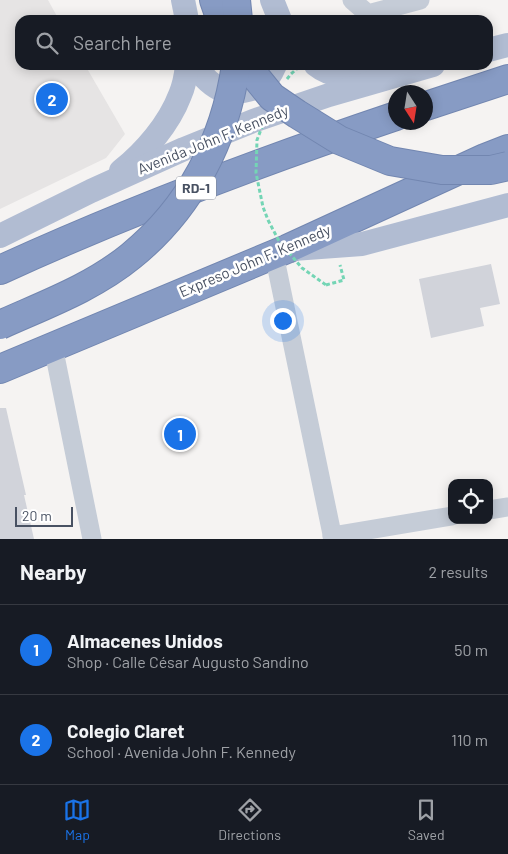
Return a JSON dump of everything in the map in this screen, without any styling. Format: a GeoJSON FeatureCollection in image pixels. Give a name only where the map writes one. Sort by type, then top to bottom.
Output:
{"type":"FeatureCollection","features":[{"type":"Feature","properties":{"kind":"highway"},"geometry":{"type":"LineString","coordinates":[[214,0],[219,15]]}},
{"type":"Feature","properties":{"kind":"highway"},"geometry":{"type":"LineString","coordinates":[[236,0],[238,15]]}},
{"type":"Feature","properties":{"kind":"highway"},"geometry":{"type":"LineString","coordinates":[[0,325],[66,296],[104,274],[130,257],[155,234],[176,211],[191,190],[206,163],[217,140],[226,112],[235,70]]}},
{"type":"Feature","properties":{"kind":"highway"},"geometry":{"type":"LineString","coordinates":[[250,70],[272,97],[297,114],[339,140],[390,161],[442,170],[491,170],[508,166]]}},
{"type":"Feature","properties":{"kind":"highway"},"geometry":{"type":"LineString","coordinates":[[433,104],[508,79]]}},
{"type":"Feature","properties":{"kind":"highway","name":"RD-1"},"geometry":{"type":"LineString","coordinates":[[0,270],[126,216],[302,148],[388,119]]}},
{"type":"Feature","properties":{"kind":"highway","name":"Expreso John F. Kennedy"},"geometry":{"type":"LineString","coordinates":[[0,369],[280,252],[508,149]]}},
{"type":"Feature","properties":{"kind":"main road"},"geometry":{"type":"LineString","coordinates":[[183,0],[185,15]]}},
{"type":"Feature","properties":{"kind":"main road"},"geometry":{"type":"LineString","coordinates":[[272,0],[278,15]]}},
{"type":"Feature","properties":{"kind":"main road"},"geometry":{"type":"LineString","coordinates":[[493,49],[508,45]]}},
{"type":"Feature","properties":{"kind":"main road"},"geometry":{"type":"LineString","coordinates":[[91,191],[122,170],[150,144],[167,120],[180,96],[186,70]]}},
{"type":"Feature","properties":{"kind":"main road"},"geometry":{"type":"LineString","coordinates":[[199,70],[212,84],[226,92],[244,91],[261,85],[272,74],[280,73]]}},
{"type":"Feature","properties":{"kind":"main road"},"geometry":{"type":"LineString","coordinates":[[325,70],[336,75],[353,77],[400,70]]}},
{"type":"Feature","properties":{"kind":"main road","name":"Avenida John F. Kennedy"},"geometry":{"type":"LineString","coordinates":[[0,236],[91,191],[184,149],[253,121],[329,95],[416,70]]}},
{"type":"Feature","properties":{"kind":"main road"},"geometry":{"type":"LineString","coordinates":[[280,252],[362,244],[508,205]]}},
{"type":"Feature","properties":{"kind":"street"},"geometry":{"type":"LineString","coordinates":[[352,0],[368,14],[420,0]]}},
{"type":"Feature","properties":{"kind":"street"},"geometry":{"type":"LineString","coordinates":[[280,252],[332,537],[448,517]]}},
{"type":"Feature","properties":{"kind":"street"},"geometry":{"type":"LineString","coordinates":[[53,346],[92,539]]}},
{"type":"Feature","properties":{"kind":"street"},"geometry":{"type":"LineString","coordinates":[[493,509],[508,507]]}},
{"type":"Feature","properties":{"kind":"path"},"geometry":{"type":"LineString","coordinates":[[280,73],[290,74],[295,70]]}},
{"type":"Feature","properties":{"kind":"path"},"geometry":{"type":"LineString","coordinates":[[266,116],[257,140],[256,173],[263,207],[268,220],[279,241],[302,268],[326,285],[344,280]]}},
{"type":"Feature","properties":{"kind":"shaded area"},"geometry":{"type":"Polygon","coordinates":[[[0,0],[48,0],[56,15],[15,15],[15,70],[88,70],[125,134],[106,158],[0,209],[0,0]]]}},
{"type":"Feature","properties":{"kind":"building"},"geometry":{"type":"Polygon","coordinates":[[[491,264],[500,304],[480,308],[484,326],[431,338],[419,279],[491,264]]]}},
{"type":"Feature","properties":{"kind":"building"},"geometry":{"type":"Polygon","coordinates":[[[0,408],[6,408],[34,539],[0,539],[0,408]]]}},
{"type":"Feature","properties":{"kind":"place","name":"Colegio Claret"},"geometry":{"type":"Point","coordinates":[52,99]}},
{"type":"Feature","properties":{"kind":"place","name":"Almacenes Unidos"},"geometry":{"type":"Point","coordinates":[180,434]}}]}
